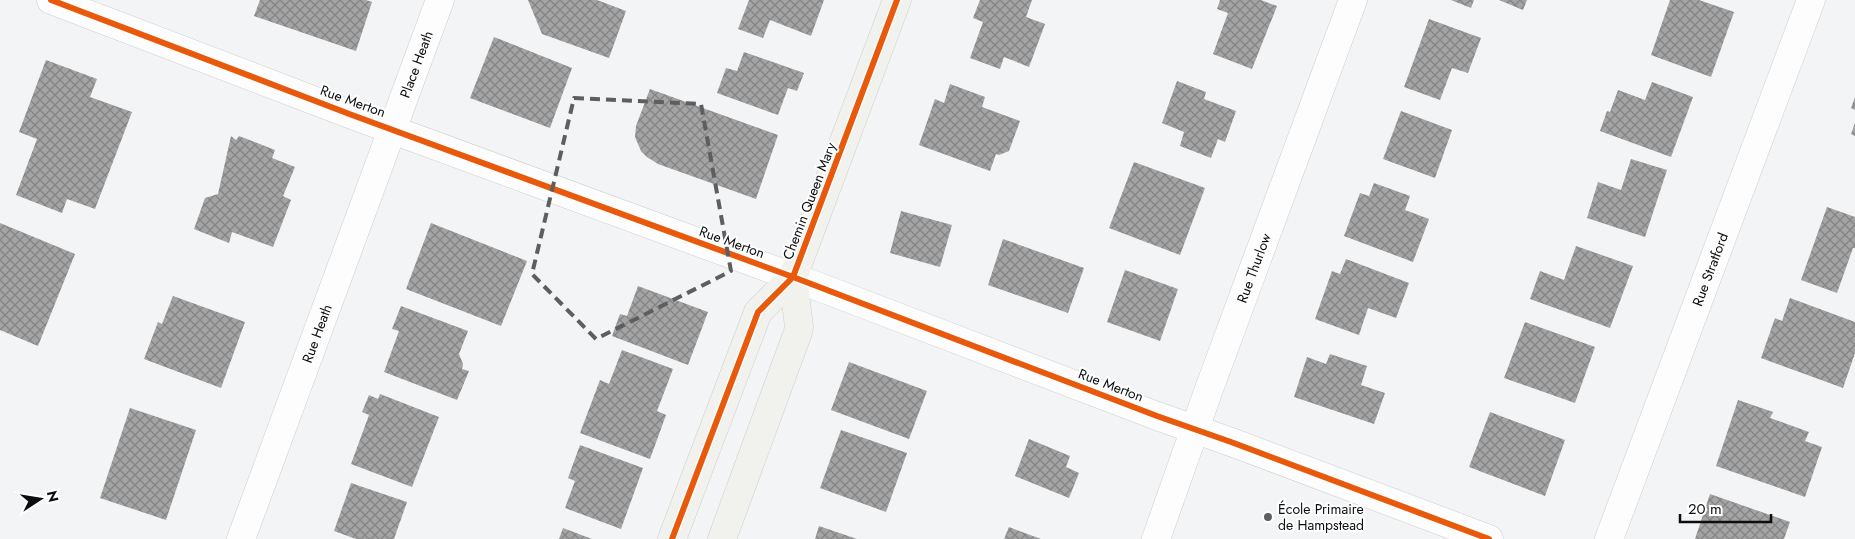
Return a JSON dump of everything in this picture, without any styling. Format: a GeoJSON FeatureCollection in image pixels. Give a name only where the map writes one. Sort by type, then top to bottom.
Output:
{"type":"FeatureCollection","features":[{"type":"Feature","properties":{"kind":"street","name":"Rue Merton"},"geometry":{"type":"LineString","coordinates":[[51,0],[1489,539]]}},
{"type":"Feature","properties":{"kind":"street","name":"Place Heath"},"geometry":{"type":"LineString","coordinates":[[393,129],[440,0]]}},
{"type":"Feature","properties":{"kind":"street","name":"Chemin Queen Mary"},"geometry":{"type":"LineString","coordinates":[[672,539],[758,312],[793,277],[897,0]]}},
{"type":"Feature","properties":{"kind":"street","name":"Rue Thurlow"},"geometry":{"type":"LineString","coordinates":[[1156,539],[1354,0]]}},
{"type":"Feature","properties":{"kind":"street","name":"Rue Stratford"},"geometry":{"type":"LineString","coordinates":[[1609,539],[1811,0]]}},
{"type":"Feature","properties":{"kind":"street","name":"Rue Heath"},"geometry":{"type":"LineString","coordinates":[[240,539],[393,129]]}},
{"type":"Feature","properties":{"kind":"street","name":"Chemin Queen Mary"},"geometry":{"type":"LineString","coordinates":[[722,539],[798,332],[793,277]]}},
{"type":"Feature","properties":{"kind":"highlighted area"},"geometry":{"type":"Polygon","coordinates":[[[574,98],[701,104],[731,271],[596,339],[532,274],[574,98]]]}},
{"type":"Feature","properties":{"kind":"building"},"geometry":{"type":"Polygon","coordinates":[[[260,0],[366,0],[372,2],[356,51],[254,16],[260,0]]]}},
{"type":"Feature","properties":{"kind":"building"},"geometry":{"type":"Polygon","coordinates":[[[528,0],[597,0],[626,11],[609,58],[542,34],[528,0]]]}},
{"type":"Feature","properties":{"kind":"building"},"geometry":{"type":"Polygon","coordinates":[[[749,0],[824,0],[811,36],[770,20],[763,38],[738,29],[749,0]]]}},
{"type":"Feature","properties":{"kind":"building"},"geometry":{"type":"Polygon","coordinates":[[[980,0],[1032,0],[1026,17],[1045,24],[1029,67],[1004,57],[1000,69],[970,58],[983,22],[973,18],[980,0]]]}},
{"type":"Feature","properties":{"kind":"building"},"geometry":{"type":"Polygon","coordinates":[[[1220,0],[1261,0],[1277,6],[1252,69],[1213,54],[1228,13],[1217,9],[1220,0]]]}},
{"type":"Feature","properties":{"kind":"building"},"geometry":{"type":"Polygon","coordinates":[[[1451,0],[1474,0],[1471,8],[1451,0]]]}},
{"type":"Feature","properties":{"kind":"building"},"geometry":{"type":"Polygon","coordinates":[[[1499,0],[1527,0],[1523,10],[1499,0]]]}},
{"type":"Feature","properties":{"kind":"building"},"geometry":{"type":"Polygon","coordinates":[[[1670,0],[1699,0],[1734,12],[1711,77],[1651,55],[1670,0]]]}},
{"type":"Feature","properties":{"kind":"building"},"geometry":{"type":"Polygon","coordinates":[[[1429,19],[1481,38],[1468,73],[1452,68],[1440,100],[1404,87],[1429,19]]]}},
{"type":"Feature","properties":{"kind":"building"},"geometry":{"type":"Polygon","coordinates":[[[494,37],[572,68],[550,128],[470,98],[494,37]]]}},
{"type":"Feature","properties":{"kind":"building"},"geometry":{"type":"Polygon","coordinates":[[[744,52],[804,73],[797,91],[788,88],[778,115],[717,93],[726,68],[737,71],[744,52]]]}},
{"type":"Feature","properties":{"kind":"building"},"geometry":{"type":"Polygon","coordinates":[[[46,60],[97,79],[90,97],[132,112],[95,209],[67,199],[62,213],[16,195],[37,139],[19,132],[46,60]]]}},
{"type":"Feature","properties":{"kind":"building"},"geometry":{"type":"Polygon","coordinates":[[[1177,81],[1206,92],[1204,99],[1236,111],[1225,142],[1218,139],[1211,158],[1180,146],[1184,132],[1162,123],[1177,81]]]}},
{"type":"Feature","properties":{"kind":"building"},"geometry":{"type":"Polygon","coordinates":[[[1652,82],[1693,97],[1671,157],[1600,131],[1607,111],[1610,112],[1618,90],[1645,100],[1652,82]]]}},
{"type":"Feature","properties":{"kind":"building"},"geometry":{"type":"Polygon","coordinates":[[[950,84],[985,97],[982,107],[1020,121],[1009,151],[999,155],[996,154],[990,171],[919,145],[935,99],[944,103],[950,84]]]}},
{"type":"Feature","properties":{"kind":"building"},"geometry":{"type":"Polygon","coordinates":[[[650,89],[778,135],[756,199],[658,164],[641,151],[635,137],[636,126],[650,89]]]}},
{"type":"Feature","properties":{"kind":"building"},"geometry":{"type":"Polygon","coordinates":[[[1855,97],[1855,110],[1851,108],[1855,97]]]}},
{"type":"Feature","properties":{"kind":"building"},"geometry":{"type":"Polygon","coordinates":[[[1401,111],[1452,130],[1435,178],[1383,159],[1401,111]]]}},
{"type":"Feature","properties":{"kind":"building"},"geometry":{"type":"Polygon","coordinates":[[[1855,123],[1855,136],[1851,134],[1855,123]]]}},
{"type":"Feature","properties":{"kind":"building"},"geometry":{"type":"Polygon","coordinates":[[[231,136],[236,140],[239,136],[275,150],[272,158],[295,167],[283,196],[291,200],[273,247],[232,232],[229,243],[194,229],[205,198],[218,194],[231,136]]]}},
{"type":"Feature","properties":{"kind":"building"},"geometry":{"type":"Polygon","coordinates":[[[1631,159],[1667,170],[1645,237],[1587,218],[1598,182],[1621,190],[1631,159]]]}},
{"type":"Feature","properties":{"kind":"building"},"geometry":{"type":"Polygon","coordinates":[[[1134,162],[1205,188],[1180,255],[1109,228],[1134,162]]]}},
{"type":"Feature","properties":{"kind":"building"},"geometry":{"type":"Polygon","coordinates":[[[1374,183],[1410,196],[1405,210],[1429,219],[1413,262],[1344,236],[1360,193],[1369,196],[1374,183]]]}},
{"type":"Feature","properties":{"kind":"building"},"geometry":{"type":"Polygon","coordinates":[[[1827,207],[1855,217],[1855,248],[1853,248],[1837,293],[1801,280],[1827,207]]]}},
{"type":"Feature","properties":{"kind":"building"},"geometry":{"type":"Polygon","coordinates":[[[901,211],[952,225],[940,267],[890,253],[901,211]]]}},
{"type":"Feature","properties":{"kind":"building"},"geometry":{"type":"Polygon","coordinates":[[[0,223],[75,254],[38,346],[0,330],[0,223]]]}},
{"type":"Feature","properties":{"kind":"building"},"geometry":{"type":"Polygon","coordinates":[[[431,223],[527,261],[501,326],[406,289],[431,223]]]}},
{"type":"Feature","properties":{"kind":"building"},"geometry":{"type":"Polygon","coordinates":[[[1003,239],[1084,268],[1068,313],[988,285],[1003,239]]]}},
{"type":"Feature","properties":{"kind":"building"},"geometry":{"type":"Polygon","coordinates":[[[1576,246],[1633,266],[1610,328],[1530,299],[1540,271],[1564,280],[1576,246]]]}},
{"type":"Feature","properties":{"kind":"building"},"geometry":{"type":"Polygon","coordinates":[[[1346,259],[1409,283],[1396,318],[1368,308],[1359,335],[1315,319],[1332,271],[1340,274],[1346,259]]]}},
{"type":"Feature","properties":{"kind":"building"},"geometry":{"type":"Polygon","coordinates":[[[1125,270],[1178,289],[1160,341],[1107,322],[1125,270]]]}},
{"type":"Feature","properties":{"kind":"building"},"geometry":{"type":"Polygon","coordinates":[[[638,286],[708,312],[688,365],[612,336],[620,314],[627,316],[638,286]]]}},
{"type":"Feature","properties":{"kind":"building"},"geometry":{"type":"Polygon","coordinates":[[[173,296],[245,322],[221,388],[144,359],[158,322],[162,324],[173,296]]]}},
{"type":"Feature","properties":{"kind":"building"},"geometry":{"type":"Polygon","coordinates":[[[1790,298],[1855,322],[1855,353],[1843,388],[1761,358],[1775,318],[1782,321],[1790,298]]]}},
{"type":"Feature","properties":{"kind":"building"},"geometry":{"type":"Polygon","coordinates":[[[401,306],[468,331],[459,354],[463,364],[462,369],[469,371],[457,400],[384,372],[399,331],[392,329],[401,306]]]}},
{"type":"Feature","properties":{"kind":"building"},"geometry":{"type":"Polygon","coordinates":[[[1525,322],[1595,347],[1575,403],[1504,378],[1525,322]]]}},
{"type":"Feature","properties":{"kind":"building"},"geometry":{"type":"Polygon","coordinates":[[[622,350],[673,369],[657,411],[666,415],[650,459],[580,433],[600,380],[609,384],[622,350]]]}},
{"type":"Feature","properties":{"kind":"building"},"geometry":{"type":"Polygon","coordinates":[[[1330,354],[1367,366],[1361,385],[1385,393],[1374,424],[1294,397],[1307,357],[1326,364],[1330,354]]]}},
{"type":"Feature","properties":{"kind":"building"},"geometry":{"type":"Polygon","coordinates":[[[849,362],[927,391],[909,439],[831,410],[849,362]]]}},
{"type":"Feature","properties":{"kind":"building"},"geometry":{"type":"Polygon","coordinates":[[[380,394],[439,417],[412,487],[351,464],[369,415],[362,412],[369,395],[378,399],[380,394]]]}},
{"type":"Feature","properties":{"kind":"building"},"geometry":{"type":"Polygon","coordinates":[[[1738,400],[1773,412],[1770,418],[1809,432],[1805,441],[1822,447],[1805,497],[1716,466],[1738,400]]]}},
{"type":"Feature","properties":{"kind":"building"},"geometry":{"type":"Polygon","coordinates":[[[130,408],[196,430],[166,520],[100,498],[130,408]]]}},
{"type":"Feature","properties":{"kind":"building"},"geometry":{"type":"Polygon","coordinates":[[[1490,412],[1565,440],[1545,496],[1469,467],[1490,412]]]}},
{"type":"Feature","properties":{"kind":"building"},"geometry":{"type":"Polygon","coordinates":[[[841,430],[907,453],[886,512],[820,488],[841,430]]]}},
{"type":"Feature","properties":{"kind":"building"},"geometry":{"type":"Polygon","coordinates":[[[1029,439],[1070,456],[1066,467],[1079,473],[1069,498],[1015,476],[1029,439]]]}},
{"type":"Feature","properties":{"kind":"building"},"geometry":{"type":"Polygon","coordinates":[[[580,445],[643,468],[621,529],[565,508],[575,481],[568,478],[580,445]]]}},
{"type":"Feature","properties":{"kind":"building"},"geometry":{"type":"Polygon","coordinates":[[[351,483],[407,502],[394,539],[356,539],[334,531],[351,483]]]}},
{"type":"Feature","properties":{"kind":"building"},"geometry":{"type":"Polygon","coordinates":[[[1710,494],[1790,522],[1784,539],[1695,539],[1710,494]]]}},
{"type":"Feature","properties":{"kind":"building"},"geometry":{"type":"Polygon","coordinates":[[[819,526],[857,539],[815,539],[819,526]]]}},
{"type":"Feature","properties":{"kind":"building"},"geometry":{"type":"Polygon","coordinates":[[[1009,527],[1041,539],[1004,539],[1009,527]]]}},
{"type":"Feature","properties":{"kind":"building"},"geometry":{"type":"Polygon","coordinates":[[[563,528],[592,539],[559,539],[563,528]]]}},
{"type":"Feature","properties":{"kind":"cycle path"},"geometry":{"type":"LineString","coordinates":[[51,0],[352,115],[793,277],[1157,416],[1489,539]]}},
{"type":"Feature","properties":{"kind":"cycle path"},"geometry":{"type":"LineString","coordinates":[[672,539],[758,312],[793,277],[897,0]]}},
{"type":"Feature","properties":{"kind":"place","name":"École Primaire de Hampstead"},"geometry":{"type":"Point","coordinates":[1268,517]}}]}
